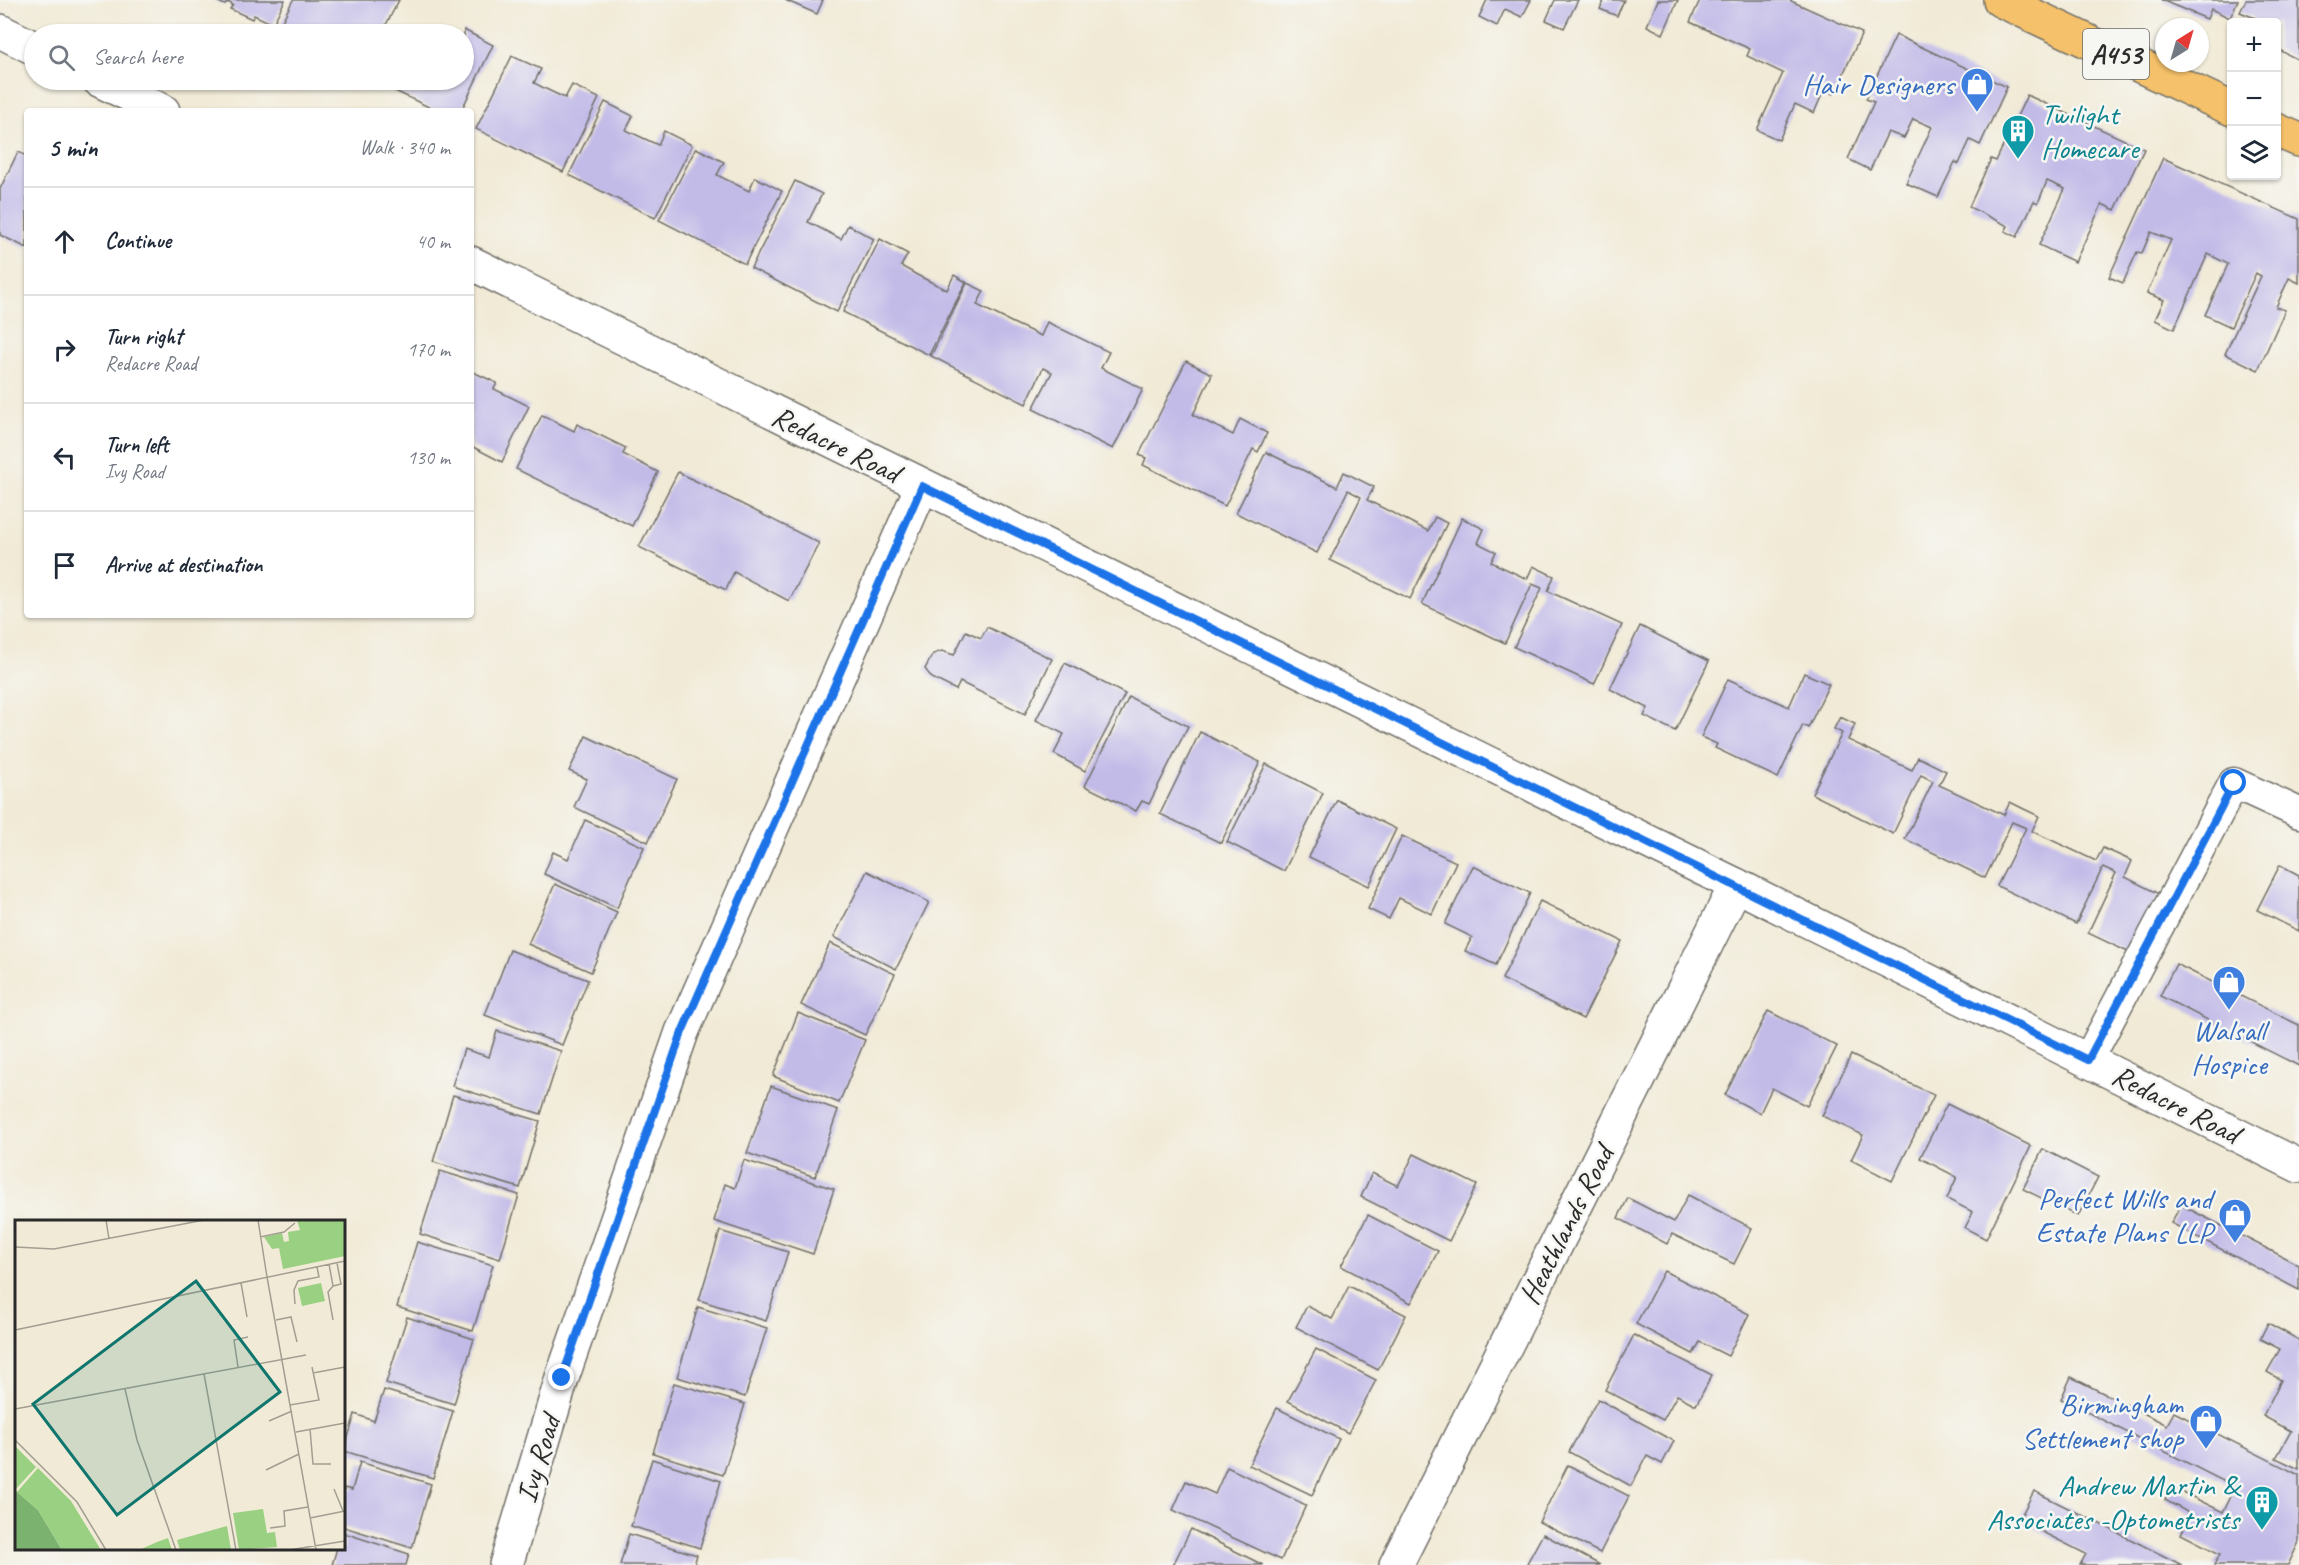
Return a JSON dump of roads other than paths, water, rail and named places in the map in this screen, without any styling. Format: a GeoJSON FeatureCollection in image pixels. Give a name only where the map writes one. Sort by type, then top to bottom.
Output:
{"type":"FeatureCollection","features":[{"type":"Feature","properties":{"kind":"main road","name":"A453"},"geometry":{"type":"LineString","coordinates":[[2000,0],[2227,107]]}},
{"type":"Feature","properties":{"kind":"main road"},"geometry":{"type":"LineString","coordinates":[[2281,132],[2299,140]]}},
{"type":"Feature","properties":{"kind":"street"},"geometry":{"type":"LineString","coordinates":[[0,31],[24,43]]}},
{"type":"Feature","properties":{"kind":"street"},"geometry":{"type":"LineString","coordinates":[[120,90],[157,108]]}},
{"type":"Feature","properties":{"kind":"street","name":"Redacre Road"},"geometry":{"type":"LineString","coordinates":[[474,264],[1736,885],[2299,1166]]}},
{"type":"Feature","properties":{"kind":"street","name":"Ivy Road"},"geometry":{"type":"LineString","coordinates":[[506,1565],[562,1378],[682,1032],[922,486]]}},
{"type":"Feature","properties":{"kind":"street","name":"Heathlands Road"},"geometry":{"type":"LineString","coordinates":[[1396,1565],[1736,885]]}},
{"type":"Feature","properties":{"kind":"lane"},"geometry":{"type":"LineString","coordinates":[[2088,1060],[2234,783],[2299,813]]}},
{"type":"Feature","properties":{"kind":"place","name":"Hair Designers"},"geometry":{"type":"Point","coordinates":[1977,113]}},
{"type":"Feature","properties":{"kind":"place","name":"Twilight Homecare"},"geometry":{"type":"Point","coordinates":[2018,160]}},
{"type":"Feature","properties":{"kind":"place","name":"Walsall Hospice"},"geometry":{"type":"Point","coordinates":[2229,1011]}},
{"type":"Feature","properties":{"kind":"place","name":"Perfect Wills and Estate Plans LLP"},"geometry":{"type":"Point","coordinates":[2235,1244]}},
{"type":"Feature","properties":{"kind":"place","name":"Birmingham Settlement shop"},"geometry":{"type":"Point","coordinates":[2206,1450]}},
{"type":"Feature","properties":{"kind":"place","name":"Andrew Martin & Associates -Optometrists"},"geometry":{"type":"Point","coordinates":[2262,1531]}}]}
